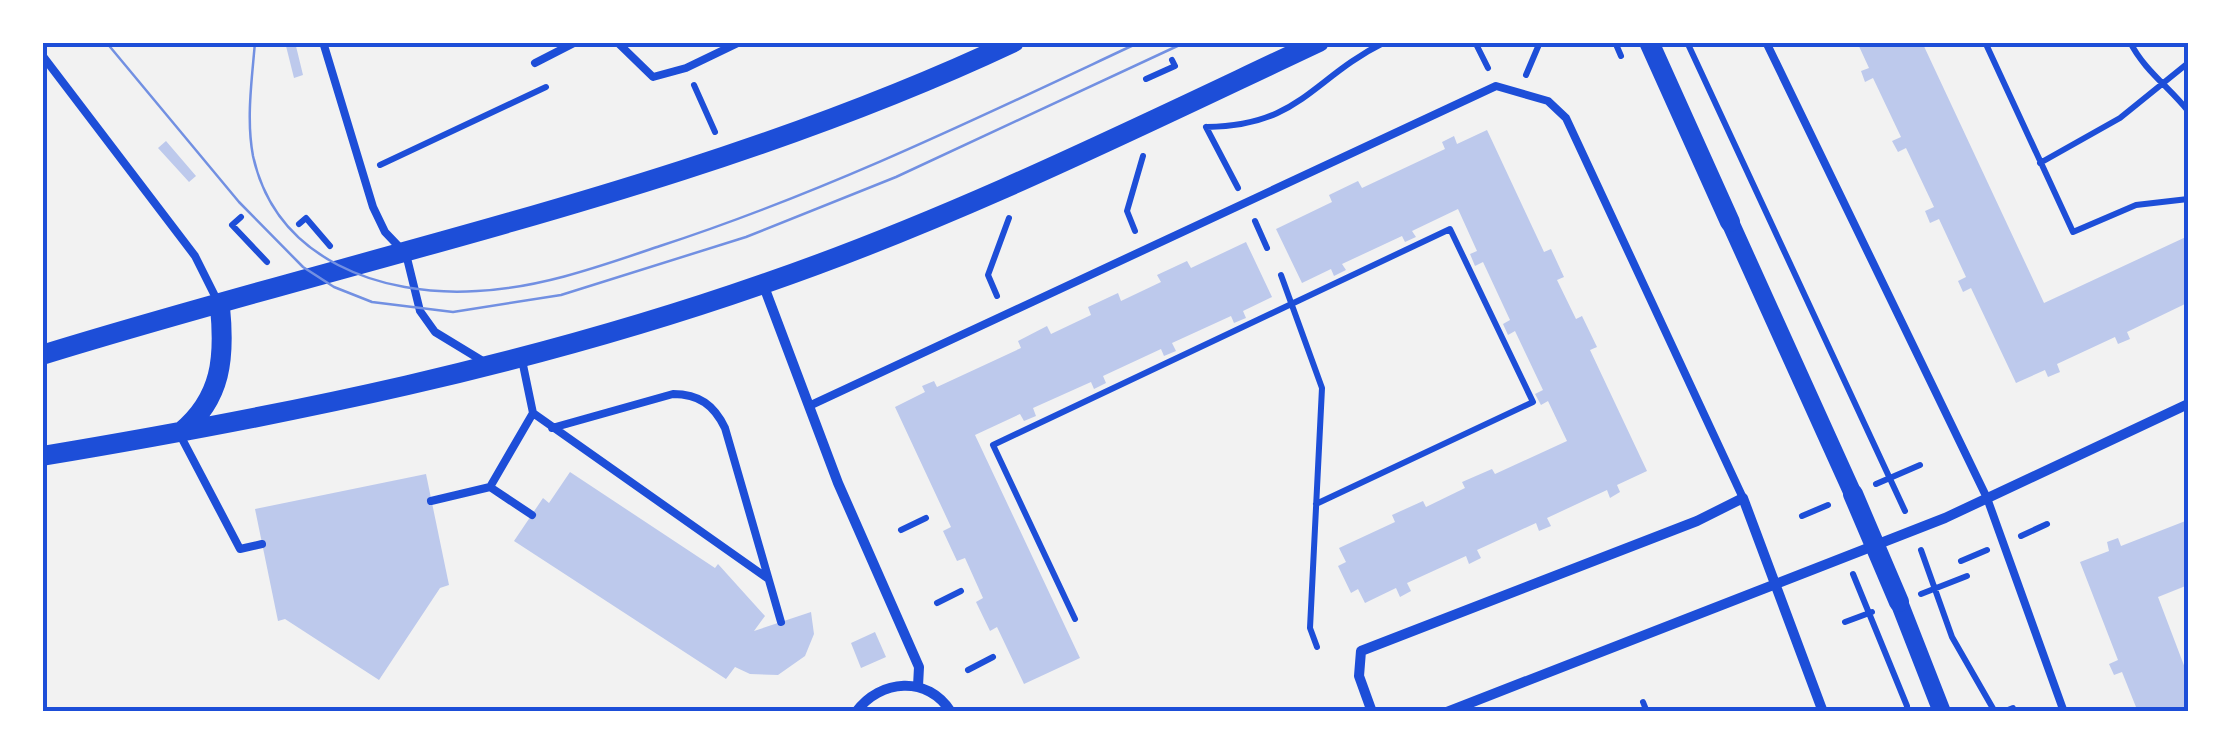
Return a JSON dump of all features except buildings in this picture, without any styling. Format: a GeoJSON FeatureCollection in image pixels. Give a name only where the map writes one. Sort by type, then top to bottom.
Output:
{"type":"FeatureCollection","features":[{"type":"Feature","properties":{"kind":"main road"},"geometry":{"type":"LineString","coordinates":[[42,355],[406,254],[709,164],[878,101],[1014,42]]}},
{"type":"Feature","properties":{"kind":"main road"},"geometry":{"type":"LineString","coordinates":[[42,456],[316,408],[522,360],[764,284],[1030,178],[1319,42]]}},
{"type":"Feature","properties":{"kind":"main road"},"geometry":{"type":"LineString","coordinates":[[1649,42],[1730,222]]}},
{"type":"Feature","properties":{"kind":"main road"},"geometry":{"type":"LineString","coordinates":[[179,433],[208,405],[221,373],[220,306]]}},
{"type":"Feature","properties":{"kind":"main road"},"geometry":{"type":"LineString","coordinates":[[1853,494],[1899,602]]}},
{"type":"Feature","properties":{"kind":"street"},"geometry":{"type":"LineString","coordinates":[[1730,222],[1853,494]]}},
{"type":"Feature","properties":{"kind":"street"},"geometry":{"type":"LineString","coordinates":[[764,284],[809,406],[918,667],[918,686]]}},
{"type":"Feature","properties":{"kind":"street"},"geometry":{"type":"LineString","coordinates":[[1447,712],[1876,546],[2188,404]]}},
{"type":"Feature","properties":{"kind":"street"},"geometry":{"type":"LineString","coordinates":[[1372,712],[1360,676],[1361,651],[1698,521],[1743,498],[1823,712]]}},
{"type":"Feature","properties":{"kind":"street"},"geometry":{"type":"LineString","coordinates":[[1899,602],[1942,712]]}},
{"type":"Feature","properties":{"kind":"street"},"geometry":{"type":"LineString","coordinates":[[856,712],[885,688],[918,686],[933,693],[951,712]]}},
{"type":"Feature","properties":{"kind":"lane"},"geometry":{"type":"LineString","coordinates":[[323,42],[361,174],[380,224],[406,254],[420,311],[435,332],[494,366]]}},
{"type":"Feature","properties":{"kind":"lane"},"geometry":{"type":"LineString","coordinates":[[535,64],[576,42]]}},
{"type":"Feature","properties":{"kind":"lane"},"geometry":{"type":"LineString","coordinates":[[616,42],[653,76],[686,68],[740,42]]}},
{"type":"Feature","properties":{"kind":"lane"},"geometry":{"type":"LineString","coordinates":[[1766,42],[1987,498],[2064,712]]}},
{"type":"Feature","properties":{"kind":"lane"},"geometry":{"type":"LineString","coordinates":[[42,55],[195,256],[220,306]]}},
{"type":"Feature","properties":{"kind":"lane"},"geometry":{"type":"LineString","coordinates":[[809,406],[1496,86],[1548,101],[1566,118],[1743,498]]}},
{"type":"Feature","properties":{"kind":"lane"},"geometry":{"type":"LineString","coordinates":[[522,360],[534,413],[767,578]]}},
{"type":"Feature","properties":{"kind":"lane"},"geometry":{"type":"LineString","coordinates":[[552,428],[673,394],[686,394],[710,406],[725,428],[781,622]]}},
{"type":"Feature","properties":{"kind":"lane"},"geometry":{"type":"LineString","coordinates":[[431,501],[490,487],[534,413]]}},
{"type":"Feature","properties":{"kind":"lane"},"geometry":{"type":"LineString","coordinates":[[179,433],[240,549],[262,544]]}},
{"type":"Feature","properties":{"kind":"lane"},"geometry":{"type":"LineString","coordinates":[[490,487],[532,515]]}},
{"type":"Feature","properties":{"kind":"path"},"geometry":{"type":"LineString","coordinates":[[1268,248],[1206,127],[1242,126],[1277,116],[1306,100],[1346,62],[1385,42]]}},
{"type":"Feature","properties":{"kind":"path"},"geometry":{"type":"LineString","coordinates":[[1520,90],[1540,42]]}},
{"type":"Feature","properties":{"kind":"path"},"geometry":{"type":"LineString","coordinates":[[1687,42],[1892,473],[1920,465]]}},
{"type":"Feature","properties":{"kind":"path"},"geometry":{"type":"LineString","coordinates":[[1984,42],[2074,232],[2136,205],[2188,199]]}},
{"type":"Feature","properties":{"kind":"path"},"geometry":{"type":"LineString","coordinates":[[2130,42],[2141,65],[2163,80],[2188,111]]}},
{"type":"Feature","properties":{"kind":"path"},"geometry":{"type":"LineString","coordinates":[[1150,88],[1144,76],[1174,66],[1172,60]]}},
{"type":"Feature","properties":{"kind":"path"},"geometry":{"type":"LineString","coordinates":[[2040,163],[2120,118],[2188,63]]}},
{"type":"Feature","properties":{"kind":"path"},"geometry":{"type":"LineString","coordinates":[[361,174],[546,87]]}},
{"type":"Feature","properties":{"kind":"path"},"geometry":{"type":"LineString","coordinates":[[1143,156],[1126,211],[1144,252]]}},
{"type":"Feature","properties":{"kind":"path"},"geometry":{"type":"LineString","coordinates":[[241,217],[232,225],[271,266]]}},
{"type":"Feature","properties":{"kind":"path"},"geometry":{"type":"LineString","coordinates":[[299,224],[306,218],[331,247]]}},
{"type":"Feature","properties":{"kind":"path"},"geometry":{"type":"LineString","coordinates":[[1006,316],[988,276],[1010,218]]}},
{"type":"Feature","properties":{"kind":"path"},"geometry":{"type":"LineString","coordinates":[[1075,619],[993,444],[1450,229],[1534,402],[1316,504]]}},
{"type":"Feature","properties":{"kind":"path"},"geometry":{"type":"LineString","coordinates":[[1281,275],[1322,388],[1310,628],[1317,647]]}},
{"type":"Feature","properties":{"kind":"path"},"geometry":{"type":"LineString","coordinates":[[1802,516],[1820,508]]}},
{"type":"Feature","properties":{"kind":"path"},"geometry":{"type":"LineString","coordinates":[[901,530],[926,518]]}},
{"type":"Feature","properties":{"kind":"path"},"geometry":{"type":"LineString","coordinates":[[2016,538],[2048,524]]}},
{"type":"Feature","properties":{"kind":"path"},"geometry":{"type":"LineString","coordinates":[[1961,560],[1993,548]]}},
{"type":"Feature","properties":{"kind":"path"},"geometry":{"type":"LineString","coordinates":[[1930,590],[1967,576]]}},
{"type":"Feature","properties":{"kind":"path"},"geometry":{"type":"LineString","coordinates":[[936,602],[961,590]]}},
{"type":"Feature","properties":{"kind":"path"},"geometry":{"type":"LineString","coordinates":[[1938,595],[1952,637],[1999,712],[2013,708]]}},
{"type":"Feature","properties":{"kind":"path"},"geometry":{"type":"LineString","coordinates":[[1845,622],[1876,611]]}},
{"type":"Feature","properties":{"kind":"path"},"geometry":{"type":"LineString","coordinates":[[1872,619],[1910,712]]}},
{"type":"Feature","properties":{"kind":"path"},"geometry":{"type":"LineString","coordinates":[[968,670],[992,657]]}},
{"type":"Feature","properties":{"kind":"path"},"geometry":{"type":"LineString","coordinates":[[1643,702],[1647,712]]}},
{"type":"Feature","properties":{"kind":"tram line"},"geometry":{"type":"LineString","coordinates":[[106,42],[239,202],[303,267],[334,287],[372,302],[453,312],[561,295],[746,237],[896,177],[1186,42]]}},
{"type":"Feature","properties":{"kind":"tram line"},"geometry":{"type":"LineString","coordinates":[[255,42],[250,113],[253,156],[265,192],[284,222],[309,246],[338,265],[405,287],[441,291],[501,289],[547,281],[722,225],[903,152],[1140,42]]}}]}
